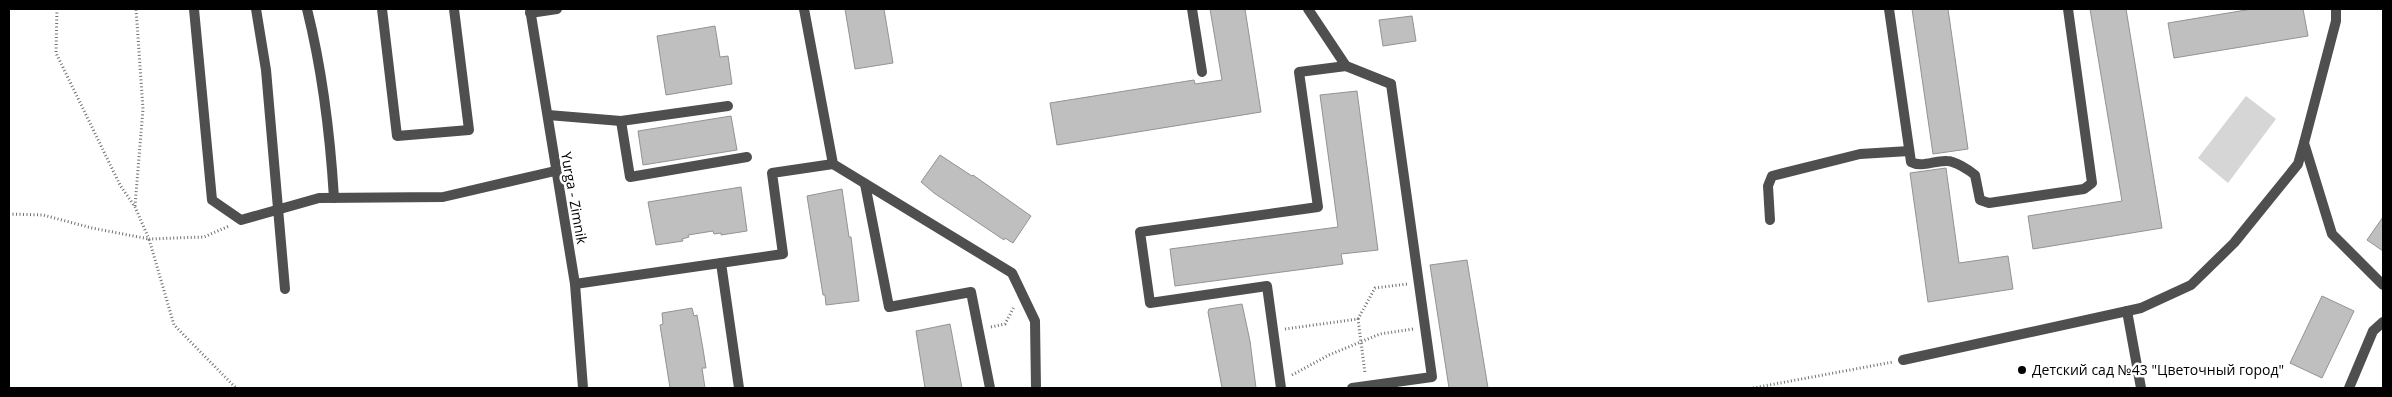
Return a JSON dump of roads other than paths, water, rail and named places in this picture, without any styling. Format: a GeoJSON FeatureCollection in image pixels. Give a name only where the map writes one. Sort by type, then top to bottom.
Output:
{"type":"FeatureCollection","features":[{"type":"Feature","properties":{"kind":"street"},"geometry":{"type":"LineString","coordinates":[[194,9],[212,200],[241,220],[319,198],[443,197],[555,171]]}},
{"type":"Feature","properties":{"kind":"street"},"geometry":{"type":"LineString","coordinates":[[256,9],[266,70],[285,289]]}},
{"type":"Feature","properties":{"kind":"street"},"geometry":{"type":"LineString","coordinates":[[308,9],[320,62],[330,132],[334,198]]}},
{"type":"Feature","properties":{"kind":"street"},"geometry":{"type":"LineString","coordinates":[[382,9],[397,136],[469,130],[454,9]]}},
{"type":"Feature","properties":{"kind":"street"},"geometry":{"type":"LineString","coordinates":[[530,11],[557,9]]}},
{"type":"Feature","properties":{"kind":"street"},"geometry":{"type":"LineString","coordinates":[[804,9],[833,164]]}},
{"type":"Feature","properties":{"kind":"street"},"geometry":{"type":"LineString","coordinates":[[1192,9],[1202,72]]}},
{"type":"Feature","properties":{"kind":"street"},"geometry":{"type":"LineString","coordinates":[[1308,9],[1346,66]]}},
{"type":"Feature","properties":{"kind":"street"},"geometry":{"type":"LineString","coordinates":[[1889,9],[1912,162],[1915,164],[1949,161],[1972,172],[1976,180],[1980,200],[1984,202],[2089,188],[2093,178],[2068,9]]}},
{"type":"Feature","properties":{"kind":"street"},"geometry":{"type":"LineString","coordinates":[[1903,360],[2141,308],[2191,286],[2234,243],[2298,164],[2336,21],[2336,9]]}},
{"type":"Feature","properties":{"kind":"street","name":"Yurga - Zimnik"},"geometry":{"type":"LineString","coordinates":[[530,11],[575,284],[583,388]]}},
{"type":"Feature","properties":{"kind":"street"},"geometry":{"type":"LineString","coordinates":[[1280,385],[1267,286],[1150,302],[1140,232],[1318,207],[1299,72],[1346,66],[1391,84],[1432,377],[1352,388]]}},
{"type":"Feature","properties":{"kind":"street"},"geometry":{"type":"LineString","coordinates":[[548,115],[621,122],[728,106]]}},
{"type":"Feature","properties":{"kind":"street"},"geometry":{"type":"LineString","coordinates":[[621,122],[630,177],[747,157]]}},
{"type":"Feature","properties":{"kind":"street"},"geometry":{"type":"LineString","coordinates":[[2304,144],[2332,234],[2383,285]]}},
{"type":"Feature","properties":{"kind":"street"},"geometry":{"type":"LineString","coordinates":[[1770,220],[1768,186],[1772,176],[1860,154],[1909,151]]}},
{"type":"Feature","properties":{"kind":"street"},"geometry":{"type":"LineString","coordinates":[[575,284],[784,254],[772,173],[833,164],[1012,273],[1035,321],[1036,388]]}},
{"type":"Feature","properties":{"kind":"street"},"geometry":{"type":"LineString","coordinates":[[865,184],[889,307],[971,292],[990,388]]}},
{"type":"Feature","properties":{"kind":"street"},"geometry":{"type":"LineString","coordinates":[[721,263],[739,388]]}},
{"type":"Feature","properties":{"kind":"street"},"geometry":{"type":"LineString","coordinates":[[2127,311],[2141,388]]}},
{"type":"Feature","properties":{"kind":"street"},"geometry":{"type":"LineString","coordinates":[[2350,388],[2373,331],[2383,322]]}},
{"type":"Feature","properties":{"kind":"place","name":"Детский сад №43 \"Цветочный город\""},"geometry":{"type":"Point","coordinates":[2022,370]}}]}
